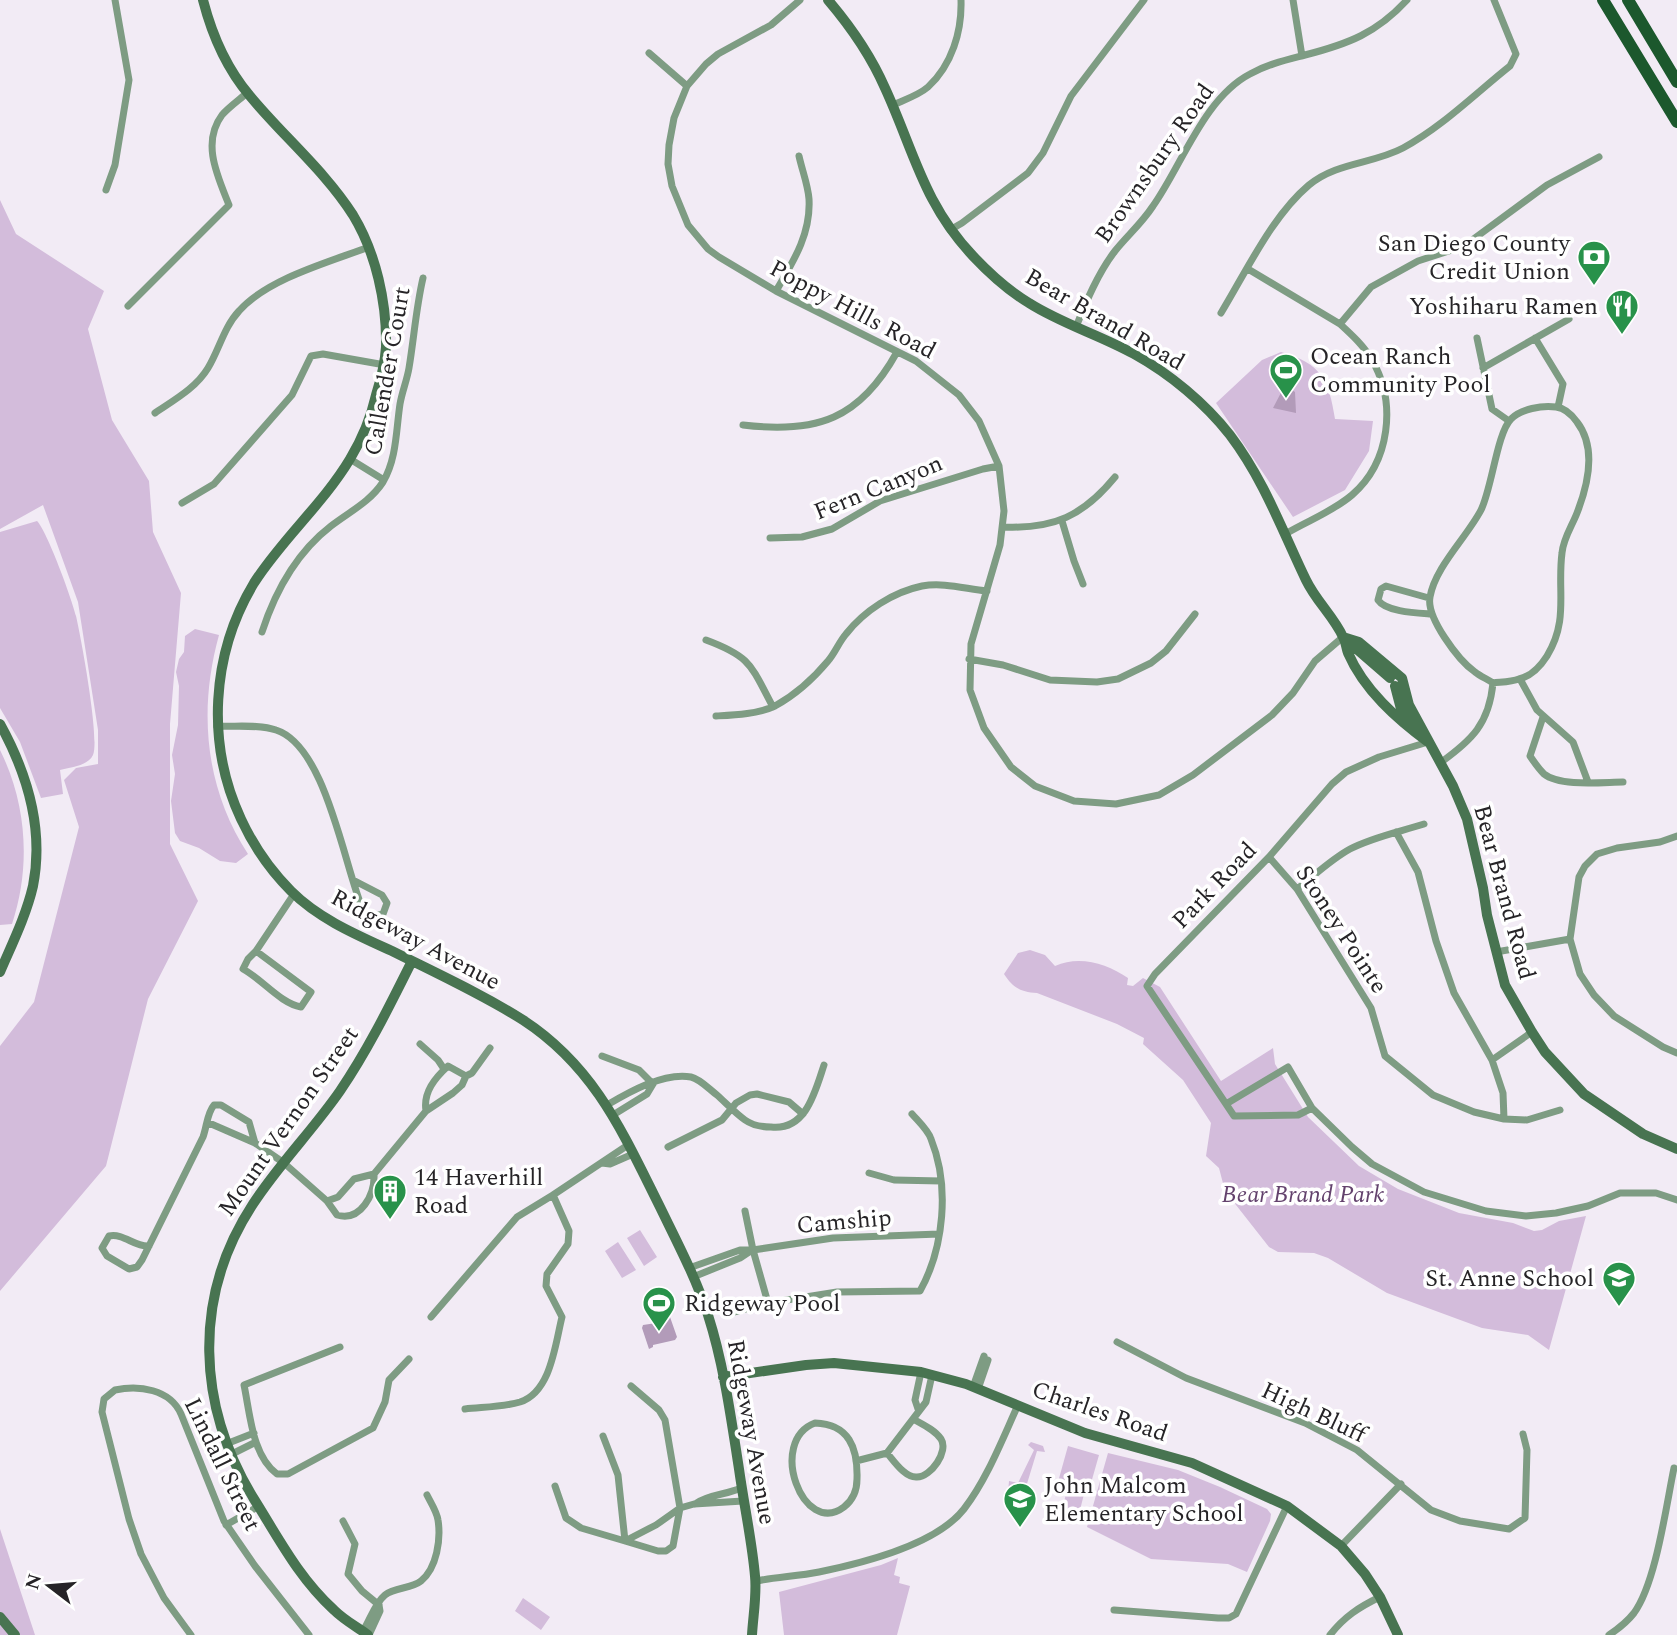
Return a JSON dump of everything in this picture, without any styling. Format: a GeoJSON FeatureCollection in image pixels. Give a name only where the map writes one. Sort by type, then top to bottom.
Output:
{"type":"FeatureCollection","features":[{"type":"Feature","properties":{"kind":"main road"},"geometry":{"type":"LineString","coordinates":[[1603,0],[1677,122]]}},
{"type":"Feature","properties":{"kind":"main road"},"geometry":{"type":"LineString","coordinates":[[1629,0],[1677,82]]}},
{"type":"Feature","properties":{"kind":"street"},"geometry":{"type":"LineString","coordinates":[[106,190],[115,164],[129,80],[115,0]]}},
{"type":"Feature","properties":{"kind":"street","name":"Ridgeway Avenue"},"geometry":{"type":"LineString","coordinates":[[203,0],[215,38],[247,93],[338,193],[355,219],[369,247],[385,319],[385,365],[371,415],[350,459],[264,569],[242,605],[226,650],[219,687],[217,726],[225,775],[240,818],[250,837],[294,894],[343,928],[497,1005],[543,1034],[589,1078],[610,1110],[691,1273],[708,1316],[723,1377],[756,1581],[752,1635]]}},
{"type":"Feature","properties":{"kind":"street","name":"Poppy Hills Road"},"geometry":{"type":"LineString","coordinates":[[800,0],[771,25],[718,54],[687,86],[674,118],[668,164],[679,206],[688,225],[708,248],[731,265],[932,372],[959,395],[979,421],[999,466],[1004,527],[974,628],[969,659],[970,690],[978,716],[994,745],[1011,767],[1035,786],[1049,793],[1082,802],[1116,804],[1170,791],[1223,753],[1282,705],[1307,670],[1343,637]]}},
{"type":"Feature","properties":{"kind":"street","name":"Bear Brand Road"},"geometry":{"type":"LineString","coordinates":[[828,0],[861,43],[893,105],[914,164],[950,230],[974,257],[1031,305],[1134,354],[1202,404],[1230,435],[1262,483],[1314,594],[1343,637],[1348,653],[1370,687],[1384,705],[1428,742]]}},
{"type":"Feature","properties":{"kind":"street"},"geometry":{"type":"LineString","coordinates":[[893,105],[927,88],[940,72],[958,39],[962,20],[961,0]]}},
{"type":"Feature","properties":{"kind":"street"},"geometry":{"type":"LineString","coordinates":[[950,230],[1028,173],[1043,153],[1071,96],[1143,0]]}},
{"type":"Feature","properties":{"kind":"street"},"geometry":{"type":"LineString","coordinates":[[1293,0],[1302,56]]}},
{"type":"Feature","properties":{"kind":"street","name":"Brownsbury Road"},"geometry":{"type":"LineString","coordinates":[[1076,327],[1102,271],[1115,251],[1154,205],[1219,99],[1248,74],[1282,60],[1337,46],[1369,32],[1392,16],[1406,0]]}},
{"type":"Feature","properties":{"kind":"street"},"geometry":{"type":"LineString","coordinates":[[1221,313],[1272,230],[1307,187],[1325,173],[1400,150],[1423,137],[1510,66],[1516,54],[1494,0]]}},
{"type":"Feature","properties":{"kind":"street"},"geometry":{"type":"LineString","coordinates":[[649,53],[687,86]]}},
{"type":"Feature","properties":{"kind":"street"},"geometry":{"type":"LineString","coordinates":[[128,306],[229,205],[215,169],[212,144],[222,115],[247,93]]}},
{"type":"Feature","properties":{"kind":"street"},"geometry":{"type":"LineString","coordinates":[[776,290],[801,247],[807,226],[809,198],[799,156]]}},
{"type":"Feature","properties":{"kind":"street"},"geometry":{"type":"LineString","coordinates":[[1340,324],[1371,287],[1419,261],[1464,246],[1546,185],[1599,157]]}},
{"type":"Feature","properties":{"kind":"street"},"geometry":{"type":"LineString","coordinates":[[155,413],[181,396],[202,376],[234,317],[253,297],[273,285],[369,247]]}},
{"type":"Feature","properties":{"kind":"street"},"geometry":{"type":"LineString","coordinates":[[1248,269],[1340,324],[1366,350],[1378,371],[1387,406],[1384,442],[1370,474],[1352,495],[1287,533]]}},
{"type":"Feature","properties":{"kind":"street","name":"Callender Court"},"geometry":{"type":"LineString","coordinates":[[262,632],[275,595],[304,553],[329,527],[375,493],[384,480],[393,460],[400,403],[423,278]]}},
{"type":"Feature","properties":{"kind":"street"},"geometry":{"type":"LineString","coordinates":[[1483,368],[1569,319]]}},
{"type":"Feature","properties":{"kind":"street"},"geometry":{"type":"LineString","coordinates":[[1477,338],[1492,409],[1509,421]]}},
{"type":"Feature","properties":{"kind":"street"},"geometry":{"type":"LineString","coordinates":[[1535,338],[1563,384],[1558,407]]}},
{"type":"Feature","properties":{"kind":"street"},"geometry":{"type":"LineString","coordinates":[[743,425],[768,428],[801,427],[824,422],[844,413],[861,400],[891,364],[897,352]]}},
{"type":"Feature","properties":{"kind":"street"},"geometry":{"type":"LineString","coordinates":[[182,503],[214,484],[292,395],[311,356],[323,354],[385,365]]}},
{"type":"Feature","properties":{"kind":"street"},"geometry":{"type":"LineString","coordinates":[[1558,407],[1571,414],[1580,426],[1588,442],[1590,459],[1583,494],[1562,551],[1562,618],[1559,633],[1536,671],[1520,679],[1493,683],[1474,671],[1457,654],[1431,614],[1429,598],[1439,574],[1481,510],[1490,489],[1509,421],[1530,410],[1558,407]]}},
{"type":"Feature","properties":{"kind":"street"},"geometry":{"type":"LineString","coordinates":[[350,459],[384,480]]}},
{"type":"Feature","properties":{"kind":"street","name":"Fern Canyon"},"geometry":{"type":"LineString","coordinates":[[770,538],[802,537],[832,529],[880,501],[970,472],[999,466]]}},
{"type":"Feature","properties":{"kind":"street"},"geometry":{"type":"LineString","coordinates":[[1004,527],[1037,527],[1062,521],[1100,495],[1115,477]]}},
{"type":"Feature","properties":{"kind":"street"},"geometry":{"type":"LineString","coordinates":[[1062,521],[1083,584]]}},
{"type":"Feature","properties":{"kind":"street"},"geometry":{"type":"LineString","coordinates":[[716,716],[773,707],[808,683],[831,659],[844,635],[860,618],[897,593],[922,586],[940,585],[987,591]]}},
{"type":"Feature","properties":{"kind":"street"},"geometry":{"type":"LineString","coordinates":[[1429,598],[1386,586],[1381,589],[1378,600],[1383,605],[1418,614],[1431,614]]}},
{"type":"Feature","properties":{"kind":"street"},"geometry":{"type":"LineString","coordinates":[[969,659],[1003,665],[1050,680],[1097,682],[1118,678],[1151,663],[1166,651],[1195,614]]}},
{"type":"Feature","properties":{"kind":"street","name":"Bear Brand Road"},"geometry":{"type":"LineString","coordinates":[[1343,637],[1359,642],[1390,676],[1402,678],[1409,705],[1467,819],[1505,985],[1545,1052],[1584,1094],[1643,1135],[1677,1150]]}},
{"type":"Feature","properties":{"kind":"street"},"geometry":{"type":"LineString","coordinates":[[706,640],[743,657],[773,707]]}},
{"type":"Feature","properties":{"kind":"street"},"geometry":{"type":"LineString","coordinates":[[1370,687],[1390,676],[1401,709],[1419,725]]}},
{"type":"Feature","properties":{"kind":"street"},"geometry":{"type":"LineString","coordinates":[[1520,679],[1531,702],[1573,742],[1588,782]]}},
{"type":"Feature","properties":{"kind":"street"},"geometry":{"type":"LineString","coordinates":[[1440,763],[1476,734],[1491,700],[1493,683]]}},
{"type":"Feature","properties":{"kind":"street"},"geometry":{"type":"LineString","coordinates":[[1544,717],[1530,756],[1547,776],[1588,782],[1623,782]]}},
{"type":"Feature","properties":{"kind":"street"},"geometry":{"type":"LineString","coordinates":[[0,724],[17,755],[30,793],[36,839],[33,884],[22,920],[0,972]]}},
{"type":"Feature","properties":{"kind":"street"},"geometry":{"type":"LineString","coordinates":[[217,726],[273,729],[295,740],[327,795],[360,904],[366,915],[371,917],[383,914],[387,903],[382,895],[354,880]]}},
{"type":"Feature","properties":{"kind":"street","name":"Park Road"},"geometry":{"type":"LineString","coordinates":[[1226,1104],[1147,986],[1155,974],[1269,856],[1332,784],[1346,772],[1380,757],[1428,742]]}},
{"type":"Feature","properties":{"kind":"street"},"geometry":{"type":"LineString","coordinates":[[1297,889],[1350,849],[1370,840],[1424,824]]}},
{"type":"Feature","properties":{"kind":"street"},"geometry":{"type":"LineString","coordinates":[[1396,832],[1418,872],[1436,941],[1454,993],[1492,1059],[1503,1093],[1504,1119]]}},
{"type":"Feature","properties":{"kind":"street"},"geometry":{"type":"LineString","coordinates":[[1677,836],[1640,846],[1617,848],[1592,858],[1579,877],[1570,939],[1580,974],[1594,995],[1614,1016],[1677,1053]]}},
{"type":"Feature","properties":{"kind":"street","name":"Stoney Pointe"},"geometry":{"type":"LineString","coordinates":[[1269,856],[1297,889],[1371,1009],[1385,1056],[1433,1095],[1474,1112],[1504,1119],[1527,1120],[1560,1110]]}},
{"type":"Feature","properties":{"kind":"street"},"geometry":{"type":"LineString","coordinates":[[256,951],[311,992],[301,1007],[292,1006],[255,975],[243,970],[294,894]]}},
{"type":"Feature","properties":{"kind":"street"},"geometry":{"type":"LineString","coordinates":[[1496,952],[1570,939]]}},
{"type":"Feature","properties":{"kind":"street","name":"Mount Vernon Street"},"geometry":{"type":"LineString","coordinates":[[367,1634],[336,1612],[305,1580],[280,1544],[228,1449],[213,1400],[209,1363],[210,1326],[214,1297],[226,1255],[238,1228],[254,1201],[320,1118],[352,1072],[412,961]]}},
{"type":"Feature","properties":{"kind":"street"},"geometry":{"type":"LineString","coordinates":[[1492,1059],[1532,1032]]}},
{"type":"Feature","properties":{"kind":"street"},"geometry":{"type":"LineString","coordinates":[[419,1044],[438,1060],[443,1069]]}},
{"type":"Feature","properties":{"kind":"street"},"geometry":{"type":"LineString","coordinates":[[209,1123],[255,1143],[284,1163],[327,1201],[337,1215],[351,1216],[358,1212],[372,1193],[374,1174],[426,1111],[462,1085],[466,1076],[490,1048]]}},
{"type":"Feature","properties":{"kind":"street"},"geometry":{"type":"LineString","coordinates":[[602,1055],[639,1070],[653,1084]]}},
{"type":"Feature","properties":{"kind":"street"},"geometry":{"type":"LineString","coordinates":[[610,1110],[647,1094],[653,1084],[670,1076],[695,1078],[748,1122],[774,1128],[795,1124],[814,1095],[824,1065]]}},
{"type":"Feature","properties":{"kind":"street"},"geometry":{"type":"LineString","coordinates":[[426,1111],[429,1089],[443,1069],[453,1067],[466,1076]]}},
{"type":"Feature","properties":{"kind":"street"},"geometry":{"type":"LineString","coordinates":[[1312,1108],[1298,1115],[1234,1116],[1226,1104],[1287,1067],[1312,1108],[1372,1164],[1423,1192],[1486,1211],[1525,1216],[1556,1213],[1588,1206],[1620,1193],[1656,1193],[1677,1200]]}},
{"type":"Feature","properties":{"kind":"street"},"geometry":{"type":"LineString","coordinates":[[668,1147],[690,1134],[714,1126],[744,1097],[757,1094],[789,1102],[803,1114]]}},
{"type":"Feature","properties":{"kind":"street"},"geometry":{"type":"LineString","coordinates":[[149,1245],[142,1246],[116,1234],[108,1236],[102,1248],[107,1256],[132,1269],[142,1260],[209,1123],[210,1110],[215,1105],[221,1105],[250,1122],[255,1143]]}},
{"type":"Feature","properties":{"kind":"street"},"geometry":{"type":"LineString","coordinates":[[730,1313],[768,1303],[837,1292],[920,1291],[929,1275],[939,1234],[942,1200],[941,1181],[931,1137],[912,1114]]}},
{"type":"Feature","properties":{"kind":"street"},"geometry":{"type":"LineString","coordinates":[[431,1317],[517,1217],[602,1163],[610,1164],[631,1149]]}},
{"type":"Feature","properties":{"kind":"street"},"geometry":{"type":"LineString","coordinates":[[869,1173],[894,1180],[941,1181]]}},
{"type":"Feature","properties":{"kind":"street"},"geometry":{"type":"LineString","coordinates":[[327,1201],[338,1197],[360,1176],[374,1174]]}},
{"type":"Feature","properties":{"kind":"street"},"geometry":{"type":"LineString","coordinates":[[465,1409],[520,1402],[537,1392],[549,1366],[562,1317],[546,1286],[547,1273],[568,1244],[569,1231],[553,1195]]}},
{"type":"Feature","properties":{"kind":"street"},"geometry":{"type":"LineString","coordinates":[[745,1211],[752,1250],[768,1303]]}},
{"type":"Feature","properties":{"kind":"street","name":"Camship"},"geometry":{"type":"LineString","coordinates":[[691,1273],[740,1258],[752,1250],[833,1238],[939,1234]]}},
{"type":"Feature","properties":{"kind":"street","name":"High Bluff"},"geometry":{"type":"LineString","coordinates":[[1117,1342],[1186,1378],[1305,1423],[1357,1450],[1432,1510],[1460,1521],[1509,1529],[1525,1518],[1527,1450],[1523,1434]]}},
{"type":"Feature","properties":{"kind":"street"},"geometry":{"type":"LineString","coordinates":[[340,1347],[244,1385],[257,1442],[270,1468],[277,1474],[288,1474],[373,1427],[385,1402],[389,1380],[409,1359]]}},
{"type":"Feature","properties":{"kind":"street"},"geometry":{"type":"LineString","coordinates":[[975,1388],[986,1358]]}},
{"type":"Feature","properties":{"kind":"street","name":"Charles Road"},"geometry":{"type":"LineString","coordinates":[[723,1377],[834,1363],[927,1373],[975,1388],[1015,1411],[1192,1462],[1287,1506],[1341,1546],[1380,1597],[1398,1635]]}},
{"type":"Feature","properties":{"kind":"street"},"geometry":{"type":"LineString","coordinates":[[856,1461],[887,1453],[918,1409],[915,1399],[927,1373]]}},
{"type":"Feature","properties":{"kind":"street"},"geometry":{"type":"LineString","coordinates":[[555,1486],[566,1518],[581,1528],[658,1552],[673,1546],[680,1508],[665,1420],[651,1403],[631,1386]]}},
{"type":"Feature","properties":{"kind":"street","name":"Lindall Street"},"geometry":{"type":"LineString","coordinates":[[191,1635],[153,1579],[133,1533],[102,1412],[105,1397],[119,1389],[150,1390],[163,1394],[174,1402],[226,1525],[309,1635]]}},
{"type":"Feature","properties":{"kind":"street"},"geometry":{"type":"LineString","coordinates":[[756,1581],[818,1573],[891,1552],[942,1530],[963,1511],[976,1492],[1015,1411]]}},
{"type":"Feature","properties":{"kind":"street"},"geometry":{"type":"LineString","coordinates":[[887,1453],[908,1475],[917,1477],[926,1475],[943,1454],[944,1447],[940,1438],[913,1419]]}},
{"type":"Feature","properties":{"kind":"street"},"geometry":{"type":"LineString","coordinates":[[816,1423],[828,1424],[845,1432],[856,1461],[856,1489],[850,1502],[840,1510],[827,1513],[814,1509],[799,1493],[793,1453],[801,1431],[808,1426],[816,1423]]}},
{"type":"Feature","properties":{"kind":"street"},"geometry":{"type":"LineString","coordinates":[[228,1449],[254,1433]]}},
{"type":"Feature","properties":{"kind":"street"},"geometry":{"type":"LineString","coordinates":[[603,1436],[618,1475],[625,1541]]}},
{"type":"Feature","properties":{"kind":"street"},"geometry":{"type":"LineString","coordinates":[[228,1449],[257,1442]]}},
{"type":"Feature","properties":{"kind":"street"},"geometry":{"type":"LineString","coordinates":[[1609,1635],[1633,1614],[1643,1596],[1651,1574],[1674,1468]]}},
{"type":"Feature","properties":{"kind":"street"},"geometry":{"type":"LineString","coordinates":[[1341,1546],[1401,1484]]}},
{"type":"Feature","properties":{"kind":"street"},"geometry":{"type":"LineString","coordinates":[[694,1504],[705,1497],[730,1493],[741,1488]]}},
{"type":"Feature","properties":{"kind":"street"},"geometry":{"type":"LineString","coordinates":[[367,1634],[373,1608],[379,1605],[385,1595],[411,1587],[422,1580],[431,1568],[438,1548],[438,1521],[427,1495]]}},
{"type":"Feature","properties":{"kind":"street"},"geometry":{"type":"LineString","coordinates":[[625,1541],[656,1525],[680,1508],[694,1504],[743,1501]]}},
{"type":"Feature","properties":{"kind":"street"},"geometry":{"type":"LineString","coordinates":[[226,1525],[258,1506]]}},
{"type":"Feature","properties":{"kind":"street"},"geometry":{"type":"LineString","coordinates":[[1114,1610],[1218,1618],[1228,1618],[1236,1614],[1287,1506]]}},
{"type":"Feature","properties":{"kind":"street"},"geometry":{"type":"LineString","coordinates":[[343,1521],[355,1544],[348,1574],[362,1591],[379,1605]]}},
{"type":"Feature","properties":{"kind":"street"},"geometry":{"type":"LineString","coordinates":[[1330,1635],[1342,1620],[1361,1606],[1380,1597]]}},
{"type":"Feature","properties":{"kind":"street"},"geometry":{"type":"LineString","coordinates":[[0,1617],[15,1635]]}},
{"type":"Feature","properties":{"kind":"green space"},"geometry":{"type":"Polygon","coordinates":[[[0,200],[16,234],[104,291],[88,329],[112,420],[149,481],[153,532],[181,593],[170,724],[170,844],[198,901],[148,999],[106,1166],[0,1291],[0,1046],[34,1002],[79,827],[64,780],[76,768],[98,764],[98,730],[78,602],[43,505],[0,529],[0,200]]]}},
{"type":"Feature","properties":{"kind":"green space"},"geometry":{"type":"Polygon","coordinates":[[[1281,352],[1295,356],[1321,375],[1330,394],[1335,419],[1373,421],[1369,451],[1345,490],[1293,517],[1216,403],[1262,360],[1281,352]]]}},
{"type":"Feature","properties":{"kind":"green space"},"geometry":{"type":"Polygon","coordinates":[[[37,521],[53,551],[76,616],[94,729],[91,759],[79,766],[60,770],[63,794],[41,798],[20,742],[0,708],[0,532],[37,521]]]}},
{"type":"Feature","properties":{"kind":"green space"},"geometry":{"type":"Polygon","coordinates":[[[195,629],[219,635],[209,692],[210,748],[222,803],[248,854],[236,863],[220,861],[199,848],[180,841],[175,833],[171,801],[175,774],[172,755],[178,725],[179,686],[176,672],[184,652],[185,636],[195,629]]]}},
{"type":"Feature","properties":{"kind":"green space"},"geometry":{"type":"Polygon","coordinates":[[[0,750],[16,792],[21,814],[24,858],[12,924],[0,925],[0,750]]]}},
{"type":"Feature","properties":{"kind":"green space","name":"Bear Brand Park"},"geometry":{"type":"Polygon","coordinates":[[[1030,950],[1045,955],[1055,966],[1084,961],[1111,969],[1128,978],[1127,985],[1133,986],[1143,978],[1160,987],[1221,1081],[1273,1048],[1275,1064],[1308,1117],[1359,1166],[1398,1189],[1459,1213],[1513,1223],[1534,1231],[1559,1221],[1586,1216],[1549,1350],[1528,1335],[1482,1328],[1387,1293],[1328,1258],[1314,1253],[1278,1252],[1269,1247],[1225,1191],[1219,1168],[1206,1156],[1211,1123],[1183,1080],[1143,1044],[1144,1038],[1117,1024],[1014,986],[1004,974],[1018,953],[1030,950]]]}},
{"type":"Feature","properties":{"kind":"green space"},"geometry":{"type":"Polygon","coordinates":[[[640,1230],[657,1257],[644,1266],[627,1238],[640,1230]]]}},
{"type":"Feature","properties":{"kind":"green space"},"geometry":{"type":"Polygon","coordinates":[[[618,1242],[636,1270],[622,1278],[605,1251],[618,1242]]]}},
{"type":"Feature","properties":{"kind":"green space"},"geometry":{"type":"Polygon","coordinates":[[[1031,1442],[1043,1446],[1045,1452],[1037,1451],[1026,1487],[1034,1492],[1027,1500],[1018,1500],[1008,1493],[1009,1481],[1018,1483],[1034,1450],[1028,1445],[1031,1442]]]}},
{"type":"Feature","properties":{"kind":"green space"},"geometry":{"type":"Polygon","coordinates":[[[1068,1446],[1099,1455],[1089,1490],[1058,1482],[1068,1446]]]}},
{"type":"Feature","properties":{"kind":"green space"},"geometry":{"type":"Polygon","coordinates":[[[1108,1453],[1178,1470],[1267,1509],[1271,1514],[1270,1521],[1247,1572],[1228,1564],[1151,1559],[1087,1527],[1108,1453]]]}},
{"type":"Feature","properties":{"kind":"green space"},"geometry":{"type":"Polygon","coordinates":[[[1067,1490],[1084,1494],[1079,1514],[1062,1510],[1067,1490]]]}},
{"type":"Feature","properties":{"kind":"green space"},"geometry":{"type":"Polygon","coordinates":[[[0,1529],[35,1635],[0,1635],[0,1529]]]}},
{"type":"Feature","properties":{"kind":"green space"},"geometry":{"type":"Polygon","coordinates":[[[898,1558],[894,1575],[900,1577],[899,1583],[910,1586],[897,1635],[784,1635],[779,1592],[898,1558]]]}},
{"type":"Feature","properties":{"kind":"green space"},"geometry":{"type":"Polygon","coordinates":[[[523,1598],[550,1617],[541,1630],[515,1611],[523,1598]]]}},
{"type":"Feature","properties":{"kind":"shaded area","name":"Ocean Ranch Community Pool"},"geometry":{"type":"Polygon","coordinates":[[[1285,385],[1295,392],[1296,413],[1273,408],[1285,385]]]}},
{"type":"Feature","properties":{"kind":"shaded area","name":"Ridgeway Pool"},"geometry":{"type":"Polygon","coordinates":[[[670,1317],[677,1337],[675,1340],[653,1345],[649,1349],[643,1325],[663,1322],[663,1319],[670,1317]]]}},
{"type":"Feature","properties":{"kind":"place","name":"San Diego County Credit Union"},"geometry":{"type":"Point","coordinates":[1594,287]}},
{"type":"Feature","properties":{"kind":"place","name":"Yoshiharu Ramen"},"geometry":{"type":"Point","coordinates":[1622,336]}},
{"type":"Feature","properties":{"kind":"place","name":"Ocean Ranch Community Pool"},"geometry":{"type":"Point","coordinates":[1286,400]}},
{"type":"Feature","properties":{"kind":"place","name":"14 Haverhill Road"},"geometry":{"type":"Point","coordinates":[390,1221]}},
{"type":"Feature","properties":{"kind":"place","name":"St. Anne School"},"geometry":{"type":"Point","coordinates":[1619,1308]}},
{"type":"Feature","properties":{"kind":"place","name":"Ridgeway Pool"},"geometry":{"type":"Point","coordinates":[659,1333]}},
{"type":"Feature","properties":{"kind":"place","name":"John Malcom Elementary School"},"geometry":{"type":"Point","coordinates":[1020,1529]}}]}
